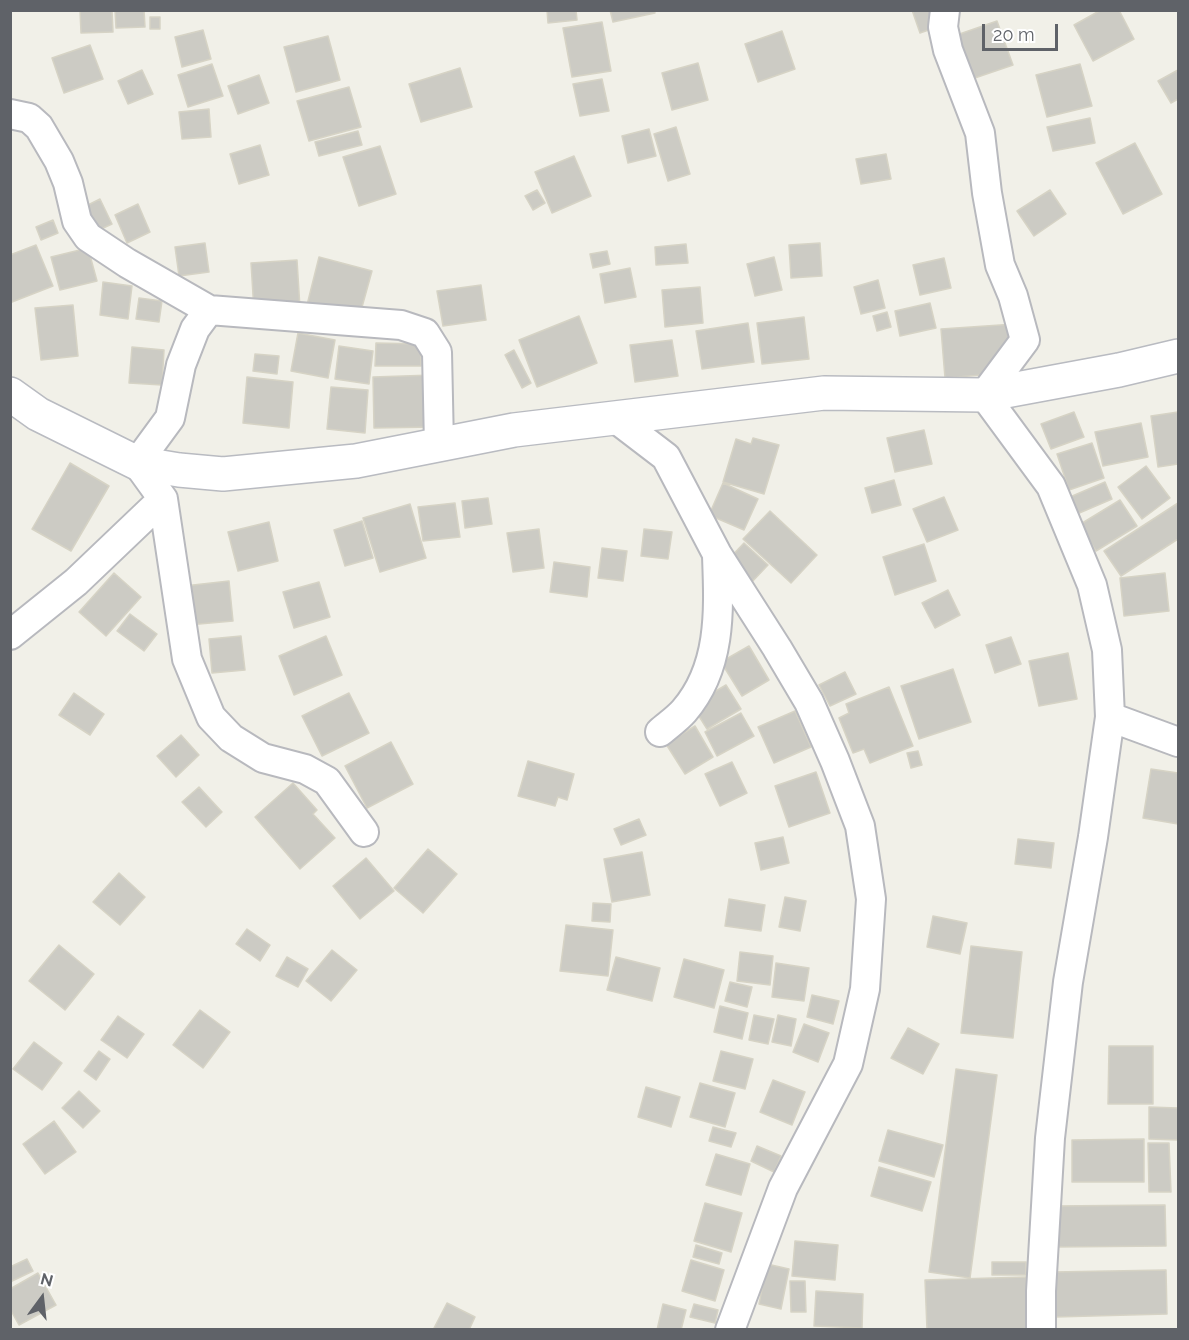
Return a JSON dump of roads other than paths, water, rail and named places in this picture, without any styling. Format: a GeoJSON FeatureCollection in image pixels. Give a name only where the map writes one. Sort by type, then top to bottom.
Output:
{"type":"FeatureCollection","features":[{"type":"Feature","properties":{"kind":"street"},"geometry":{"type":"LineString","coordinates":[[945,10],[943,27],[948,50],[981,133],[987,193],[1000,265],[1013,296],[1025,340],[984,395]]}},
{"type":"Feature","properties":{"kind":"street"},"geometry":{"type":"LineString","coordinates":[[10,114],[29,118],[39,127],[59,161],[68,183],[76,221],[88,237],[127,263],[209,310],[401,325],[425,333],[437,352],[439,445]]}},
{"type":"Feature","properties":{"kind":"street"},"geometry":{"type":"LineString","coordinates":[[137,463],[170,418],[181,365],[195,329],[209,310]]}},
{"type":"Feature","properties":{"kind":"street"},"geometry":{"type":"LineString","coordinates":[[10,394],[38,414],[137,463],[223,474],[356,461],[514,430],[824,393],[984,395],[1119,370],[1179,356]]}},
{"type":"Feature","properties":{"kind":"street"},"geometry":{"type":"LineString","coordinates":[[984,395],[1051,486],[1092,585],[1107,650],[1110,717],[1093,837],[1068,982],[1050,1138],[1041,1329]]}},
{"type":"Feature","properties":{"kind":"street"},"geometry":{"type":"LineString","coordinates":[[615,418],[666,457],[717,554],[804,693],[827,741],[860,826],[871,899],[865,989],[848,1065],[783,1188],[730,1329]]}},
{"type":"Feature","properties":{"kind":"street"},"geometry":{"type":"LineString","coordinates":[[137,463],[163,499],[187,659],[211,717],[231,738],[263,758],[305,769],[327,781],[364,832]]}},
{"type":"Feature","properties":{"kind":"street"},"geometry":{"type":"LineString","coordinates":[[10,635],[76,582],[163,499]]}},
{"type":"Feature","properties":{"kind":"street"},"geometry":{"type":"LineString","coordinates":[[660,732],[684,710],[708,675],[719,615],[717,554]]}},
{"type":"Feature","properties":{"kind":"street"},"geometry":{"type":"LineString","coordinates":[[1110,717],[1179,742]]}}]}
